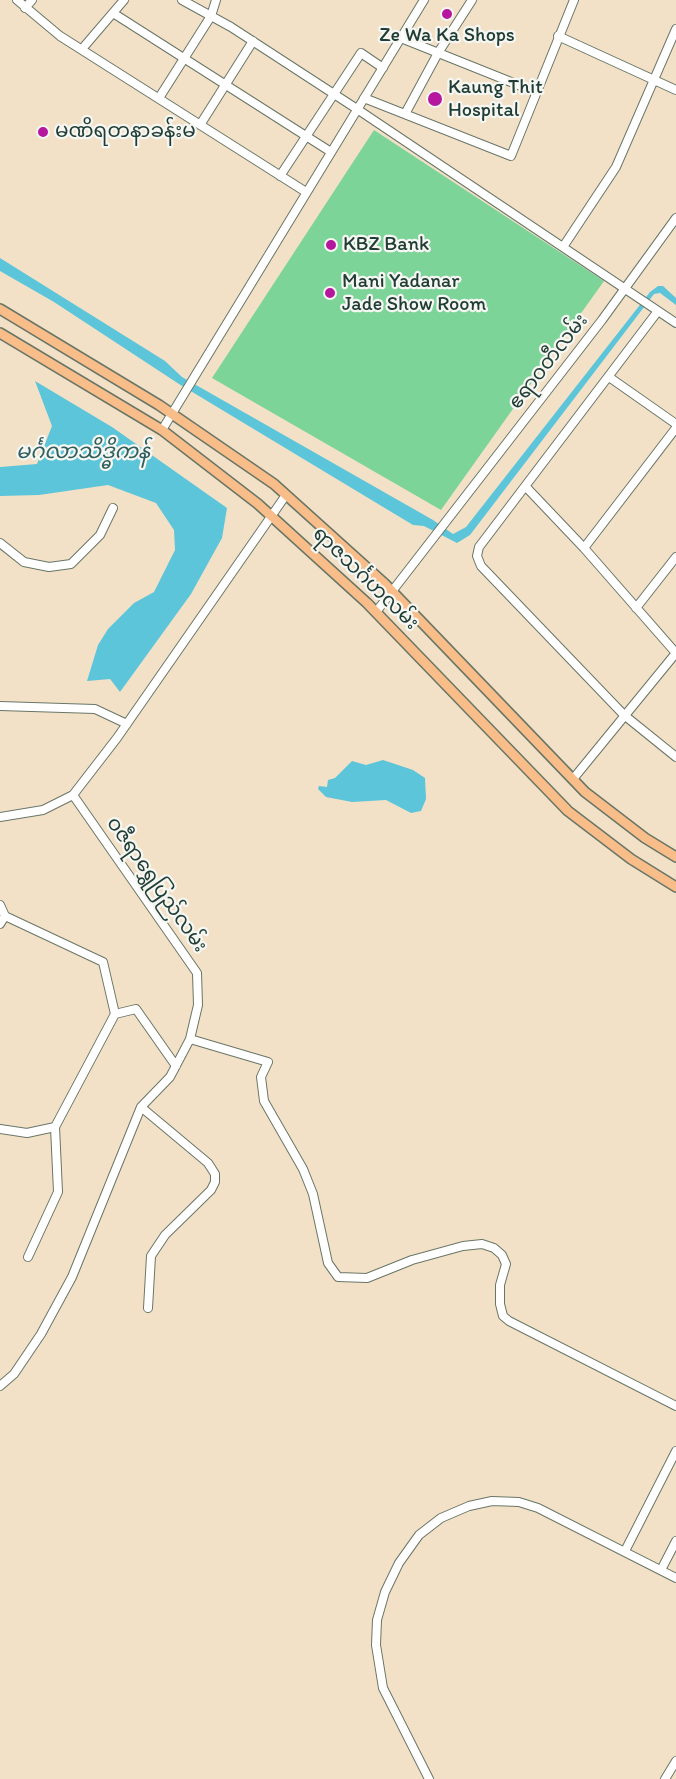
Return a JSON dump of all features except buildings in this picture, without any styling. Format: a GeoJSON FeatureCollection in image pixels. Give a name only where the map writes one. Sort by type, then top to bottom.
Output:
{"type":"FeatureCollection","features":[{"type":"Feature","properties":{"kind":"main road","name":"ရာဇသင်္ဂဟလမ်း"},"geometry":{"type":"LineString","coordinates":[[0,309],[173,414],[286,495],[392,592],[573,779],[645,838],[676,857]]}},
{"type":"Feature","properties":{"kind":"main road","name":"ရာဇသင်္ဂဟလမ်း"},"geometry":{"type":"LineString","coordinates":[[0,333],[162,430],[272,517],[376,612],[568,811],[630,859],[676,887]]}},
{"type":"Feature","properties":{"kind":"street"},"geometry":{"type":"LineString","coordinates":[[17,0],[82,49],[306,192]]}},
{"type":"Feature","properties":{"kind":"street"},"geometry":{"type":"LineString","coordinates":[[25,8],[32,0]]}},
{"type":"Feature","properties":{"kind":"street"},"geometry":{"type":"LineString","coordinates":[[82,49],[124,0]]}},
{"type":"Feature","properties":{"kind":"street"},"geometry":{"type":"LineString","coordinates":[[182,0],[253,41],[335,94],[676,324]]}},
{"type":"Feature","properties":{"kind":"street"},"geometry":{"type":"LineString","coordinates":[[159,98],[211,16],[216,0]]}},
{"type":"Feature","properties":{"kind":"street"},"geometry":{"type":"LineString","coordinates":[[162,430],[424,0]]}},
{"type":"Feature","properties":{"kind":"street"},"geometry":{"type":"LineString","coordinates":[[405,114],[438,53],[472,0]]}},
{"type":"Feature","properties":{"kind":"street"},"geometry":{"type":"LineString","coordinates":[[364,98],[511,156],[574,0]]}},
{"type":"Feature","properties":{"kind":"street"},"geometry":{"type":"LineString","coordinates":[[113,13],[331,152]]}},
{"type":"Feature","properties":{"kind":"street"},"geometry":{"type":"LineString","coordinates":[[563,247],[616,167],[676,29]]}},
{"type":"Feature","properties":{"kind":"street"},"geometry":{"type":"LineString","coordinates":[[558,36],[676,90]]}},
{"type":"Feature","properties":{"kind":"street"},"geometry":{"type":"LineString","coordinates":[[401,38],[536,92]]}},
{"type":"Feature","properties":{"kind":"street"},"geometry":{"type":"LineString","coordinates":[[200,124],[253,41]]}},
{"type":"Feature","properties":{"kind":"street"},"geometry":{"type":"LineString","coordinates":[[280,176],[362,53],[383,68]]}},
{"type":"Feature","properties":{"kind":"street","name":"ဧရာဝတီလမ်း"},"geometry":{"type":"LineString","coordinates":[[392,592],[625,289],[676,218]]}},
{"type":"Feature","properties":{"kind":"street"},"geometry":{"type":"LineString","coordinates":[[658,311],[527,488],[479,547],[477,556],[481,566],[624,715],[676,757]]}},
{"type":"Feature","properties":{"kind":"street"},"geometry":{"type":"LineString","coordinates":[[584,548],[676,426],[609,377]]}},
{"type":"Feature","properties":{"kind":"street"},"geometry":{"type":"LineString","coordinates":[[527,488],[584,548],[676,653],[573,779]]}},
{"type":"Feature","properties":{"kind":"street"},"geometry":{"type":"LineString","coordinates":[[0,817],[43,810],[73,795],[127,724],[286,495]]}},
{"type":"Feature","properties":{"kind":"street"},"geometry":{"type":"LineString","coordinates":[[0,543],[24,562],[49,567],[71,564],[100,535],[113,508]]}},
{"type":"Feature","properties":{"kind":"street"},"geometry":{"type":"LineString","coordinates":[[636,608],[676,557]]}},
{"type":"Feature","properties":{"kind":"street"},"geometry":{"type":"LineString","coordinates":[[376,612],[392,592]]}},
{"type":"Feature","properties":{"kind":"street"},"geometry":{"type":"LineString","coordinates":[[0,706],[95,709],[127,724]]}},
{"type":"Feature","properties":{"kind":"street","name":"ဝဇီရာရွှေပြည်လမ်း"},"geometry":{"type":"LineString","coordinates":[[0,1386],[14,1374],[41,1334],[72,1277],[110,1177],[141,1107],[170,1077],[190,1040],[198,1005],[197,973],[73,795]]}},
{"type":"Feature","properties":{"kind":"street"},"geometry":{"type":"LineString","coordinates":[[0,905],[4,916],[103,962],[115,1014],[54,1127],[58,1192],[28,1257]]}},
{"type":"Feature","properties":{"kind":"street"},"geometry":{"type":"LineString","coordinates":[[0,924],[4,916]]}},
{"type":"Feature","properties":{"kind":"street"},"geometry":{"type":"LineString","coordinates":[[115,1014],[136,1009],[176,1066]]}},
{"type":"Feature","properties":{"kind":"street"},"geometry":{"type":"LineString","coordinates":[[190,1040],[268,1062],[261,1077],[264,1101],[303,1168],[315,1202],[328,1263],[338,1276],[367,1278],[412,1260],[462,1246],[482,1244],[494,1248],[502,1255],[506,1264],[500,1286],[503,1316],[676,1406]]}},
{"type":"Feature","properties":{"kind":"street"},"geometry":{"type":"LineString","coordinates":[[141,1107],[208,1163],[215,1174],[215,1182],[210,1190],[165,1235],[151,1256],[148,1308]]}},
{"type":"Feature","properties":{"kind":"street"},"geometry":{"type":"LineString","coordinates":[[0,1129],[27,1133],[54,1127]]}},
{"type":"Feature","properties":{"kind":"street"},"geometry":{"type":"LineString","coordinates":[[625,1551],[676,1451]]}},
{"type":"Feature","properties":{"kind":"street"},"geometry":{"type":"LineString","coordinates":[[429,1779],[383,1688],[376,1645],[377,1620],[385,1592],[399,1563],[419,1535],[441,1518],[469,1506],[492,1501],[519,1502],[538,1508],[676,1578]]}},
{"type":"Feature","properties":{"kind":"street"},"geometry":{"type":"LineString","coordinates":[[661,1570],[676,1540]]}},
{"type":"Feature","properties":{"kind":"street"},"geometry":{"type":"LineString","coordinates":[[665,1779],[676,1761]]}},
{"type":"Feature","properties":{"kind":"green space"},"geometry":{"type":"Polygon","coordinates":[[[374,130],[604,281],[441,510],[212,378],[374,130]]]}},
{"type":"Feature","properties":{"kind":"water"},"geometry":{"type":"Polygon","coordinates":[[[0,258],[165,361],[182,377],[433,520],[453,534],[466,527],[650,292],[658,286],[663,286],[676,298],[676,305],[660,293],[654,294],[470,535],[457,543],[424,526],[413,525],[179,384],[54,302],[0,271],[0,258]]]}},
{"type":"Feature","properties":{"kind":"water","name":"မင်္ဂလာသိဒ္ဓိကန်"},"geometry":{"type":"Polygon","coordinates":[[[35,381],[112,427],[227,508],[222,538],[191,594],[120,692],[110,679],[87,681],[98,645],[108,629],[134,603],[154,592],[175,550],[174,530],[156,503],[108,485],[39,495],[0,496],[0,467],[37,464],[52,426],[35,381]]]}},
{"type":"Feature","properties":{"kind":"water"},"geometry":{"type":"Polygon","coordinates":[[[383,760],[413,770],[425,778],[426,799],[421,811],[411,813],[386,800],[352,802],[326,797],[318,789],[319,786],[327,787],[328,780],[335,778],[352,761],[366,765],[383,760]]]}},
{"type":"Feature","properties":{"kind":"place","name":"Ze Wa Ka Shops"},"geometry":{"type":"Point","coordinates":[447,14]}},
{"type":"Feature","properties":{"kind":"place","name":"Kaung Thit Hospital"},"geometry":{"type":"Point","coordinates":[435,99]}},
{"type":"Feature","properties":{"kind":"place","name":"မဏိရတနာခန်းမ"},"geometry":{"type":"Point","coordinates":[43,132]}},
{"type":"Feature","properties":{"kind":"place","name":"KBZ Bank"},"geometry":{"type":"Point","coordinates":[331,245]}},
{"type":"Feature","properties":{"kind":"place","name":"Mani Yadanar Jade Show Room"},"geometry":{"type":"Point","coordinates":[330,293]}}]}
